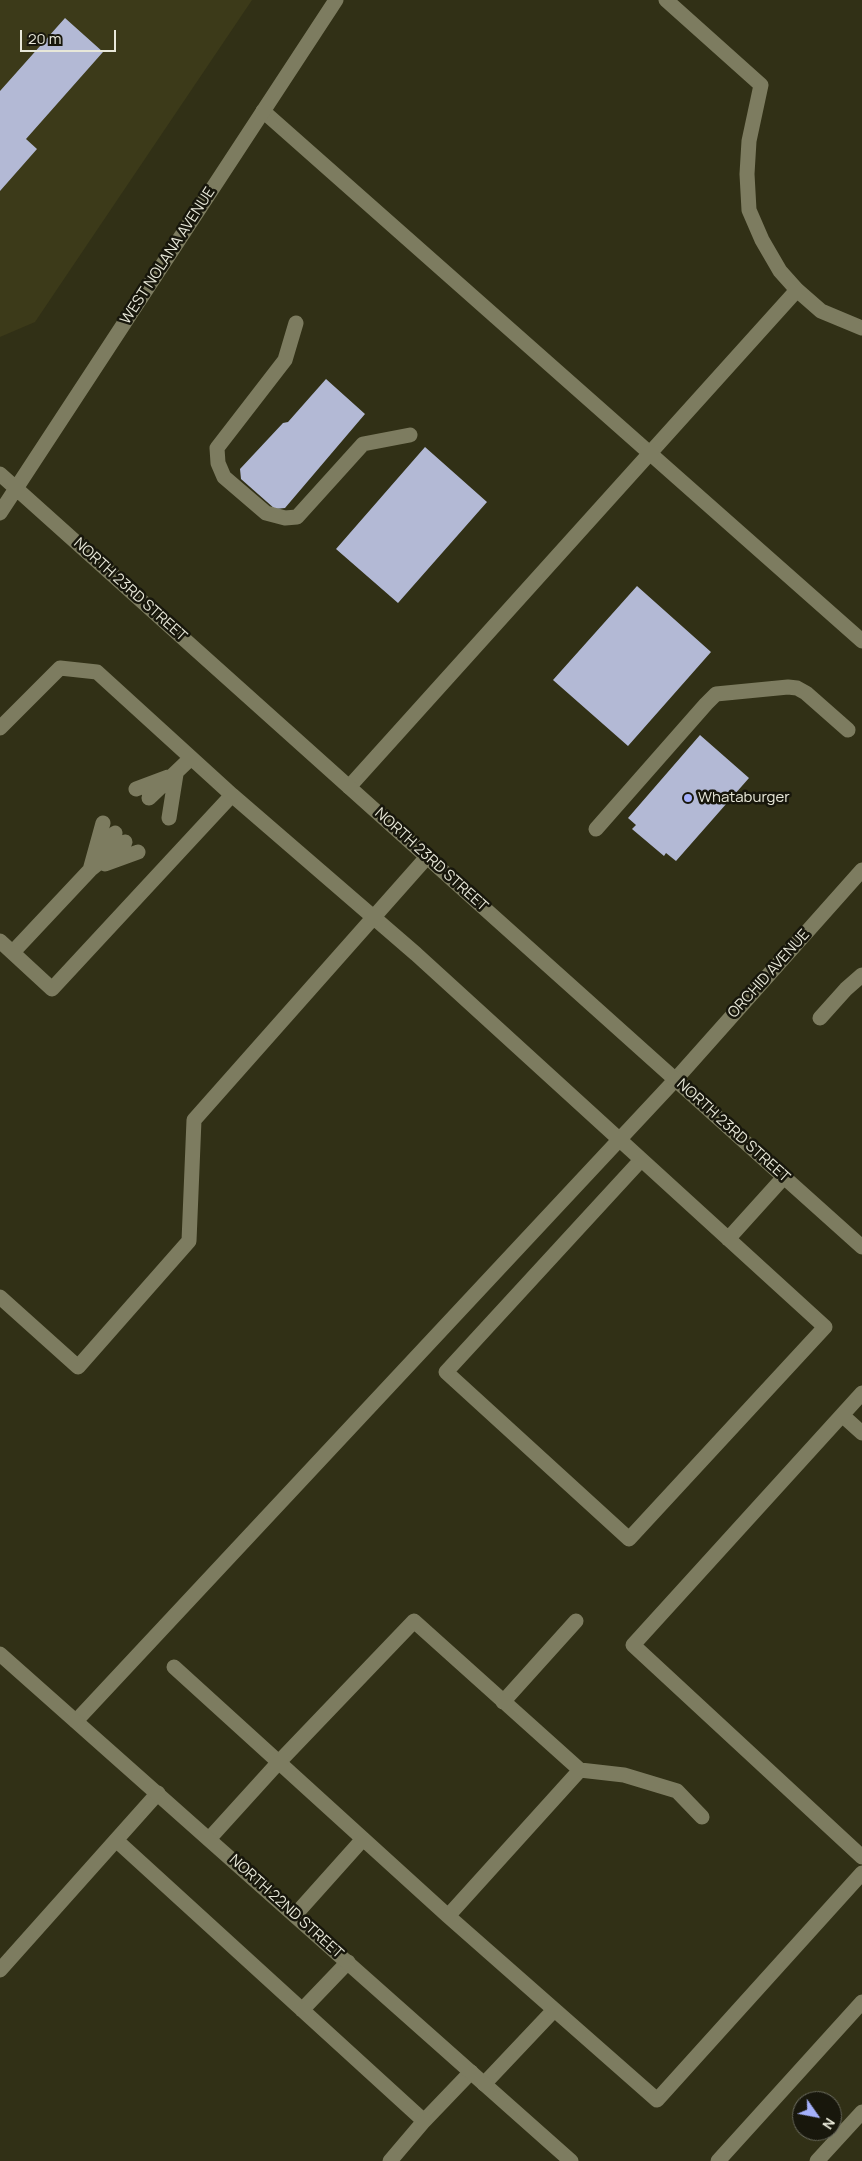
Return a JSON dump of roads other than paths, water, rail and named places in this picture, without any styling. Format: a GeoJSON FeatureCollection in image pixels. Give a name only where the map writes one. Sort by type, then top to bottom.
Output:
{"type":"FeatureCollection","features":[{"type":"Feature","properties":{"kind":"main road","name":"WEST NOLANA AVENUE"},"geometry":{"type":"LineString","coordinates":[[0,513],[336,0]]}},
{"type":"Feature","properties":{"kind":"main road"},"geometry":{"type":"LineString","coordinates":[[666,0],[761,85],[749,141],[747,174],[749,210],[762,240],[780,271],[797,290],[821,311],[862,328]]}},
{"type":"Feature","properties":{"kind":"main road"},"geometry":{"type":"LineString","coordinates":[[263,111],[862,641]]}},
{"type":"Feature","properties":{"kind":"main road"},"geometry":{"type":"LineString","coordinates":[[349,787],[797,290]]}},
{"type":"Feature","properties":{"kind":"main road"},"geometry":{"type":"LineString","coordinates":[[296,324],[285,360],[217,448],[218,463],[224,477],[266,513],[285,518],[297,517],[363,444],[410,435]]}},
{"type":"Feature","properties":{"kind":"main road","name":"NORTH 23RD STREET"},"geometry":{"type":"LineString","coordinates":[[0,474],[862,1247]]}},
{"type":"Feature","properties":{"kind":"main road"},"geometry":{"type":"LineString","coordinates":[[0,728],[60,668],[97,672],[232,795],[374,917],[825,1327],[628,1539],[446,1372],[641,1160]]}},
{"type":"Feature","properties":{"kind":"main road"},"geometry":{"type":"LineString","coordinates":[[596,829],[716,694],[788,687],[797,688],[806,693],[848,730]]}},
{"type":"Feature","properties":{"kind":"main road"},"geometry":{"type":"LineString","coordinates":[[154,802],[191,758]]}},
{"type":"Feature","properties":{"kind":"main road"},"geometry":{"type":"LineString","coordinates":[[136,789],[176,774]]}},
{"type":"Feature","properties":{"kind":"main road"},"geometry":{"type":"LineString","coordinates":[[169,818],[176,774]]}},
{"type":"Feature","properties":{"kind":"main road"},"geometry":{"type":"LineString","coordinates":[[0,940],[52,989],[232,795]]}},
{"type":"Feature","properties":{"kind":"main road"},"geometry":{"type":"LineString","coordinates":[[90,870],[103,823]]}},
{"type":"Feature","properties":{"kind":"main road"},"geometry":{"type":"LineString","coordinates":[[13,952],[120,838]]}},
{"type":"Feature","properties":{"kind":"main road"},"geometry":{"type":"LineString","coordinates":[[90,870],[138,852]]}},
{"type":"Feature","properties":{"kind":"main road"},"geometry":{"type":"LineString","coordinates":[[0,1297],[78,1367],[189,1241],[194,1120],[427,857]]}},
{"type":"Feature","properties":{"kind":"main road","name":"ORCHID AVENUE"},"geometry":{"type":"LineString","coordinates":[[76,1721],[619,1141],[862,870]]}},
{"type":"Feature","properties":{"kind":"main road"},"geometry":{"type":"LineString","coordinates":[[820,1018],[846,989],[862,975]]}},
{"type":"Feature","properties":{"kind":"main road"},"geometry":{"type":"LineString","coordinates":[[728,1239],[784,1177]]}},
{"type":"Feature","properties":{"kind":"main road"},"geometry":{"type":"LineString","coordinates":[[862,1393],[632,1645],[862,1857]]}},
{"type":"Feature","properties":{"kind":"main road"},"geometry":{"type":"LineString","coordinates":[[842,1415],[862,1433]]}},
{"type":"Feature","properties":{"kind":"main road"},"geometry":{"type":"LineString","coordinates":[[209,1839],[278,1763],[414,1620],[580,1770],[624,1775],[677,1791],[702,1817]]}},
{"type":"Feature","properties":{"kind":"main road"},"geometry":{"type":"LineString","coordinates":[[503,1702],[576,1620]]}},
{"type":"Feature","properties":{"kind":"main road","name":"NORTH 22ND STREET"},"geometry":{"type":"LineString","coordinates":[[0,1654],[571,2161]]}},
{"type":"Feature","properties":{"kind":"main road"},"geometry":{"type":"LineString","coordinates":[[174,1667],[448,1916],[658,2100],[862,1873]]}},
{"type":"Feature","properties":{"kind":"main road"},"geometry":{"type":"LineString","coordinates":[[448,1916],[580,1770]]}},
{"type":"Feature","properties":{"kind":"main road"},"geometry":{"type":"LineString","coordinates":[[0,1970],[158,1793]]}},
{"type":"Feature","properties":{"kind":"main road"},"geometry":{"type":"LineString","coordinates":[[295,1915],[363,1839]]}},
{"type":"Feature","properties":{"kind":"main road"},"geometry":{"type":"LineString","coordinates":[[116,1840],[424,2121]]}},
{"type":"Feature","properties":{"kind":"main road"},"geometry":{"type":"LineString","coordinates":[[302,2010],[348,1962]]}},
{"type":"Feature","properties":{"kind":"main road"},"geometry":{"type":"LineString","coordinates":[[718,2161],[862,2002]]}},
{"type":"Feature","properties":{"kind":"main road"},"geometry":{"type":"LineString","coordinates":[[484,2084],[554,2010]]}},
{"type":"Feature","properties":{"kind":"main road"},"geometry":{"type":"LineString","coordinates":[[390,2161],[470,2072]]}},
{"type":"Feature","properties":{"kind":"main road"},"geometry":{"type":"LineString","coordinates":[[817,2161],[862,2112]]}},
{"type":"Feature","properties":{"kind":"place","name":"Whataburger"},"geometry":{"type":"Point","coordinates":[688,798]}}]}
